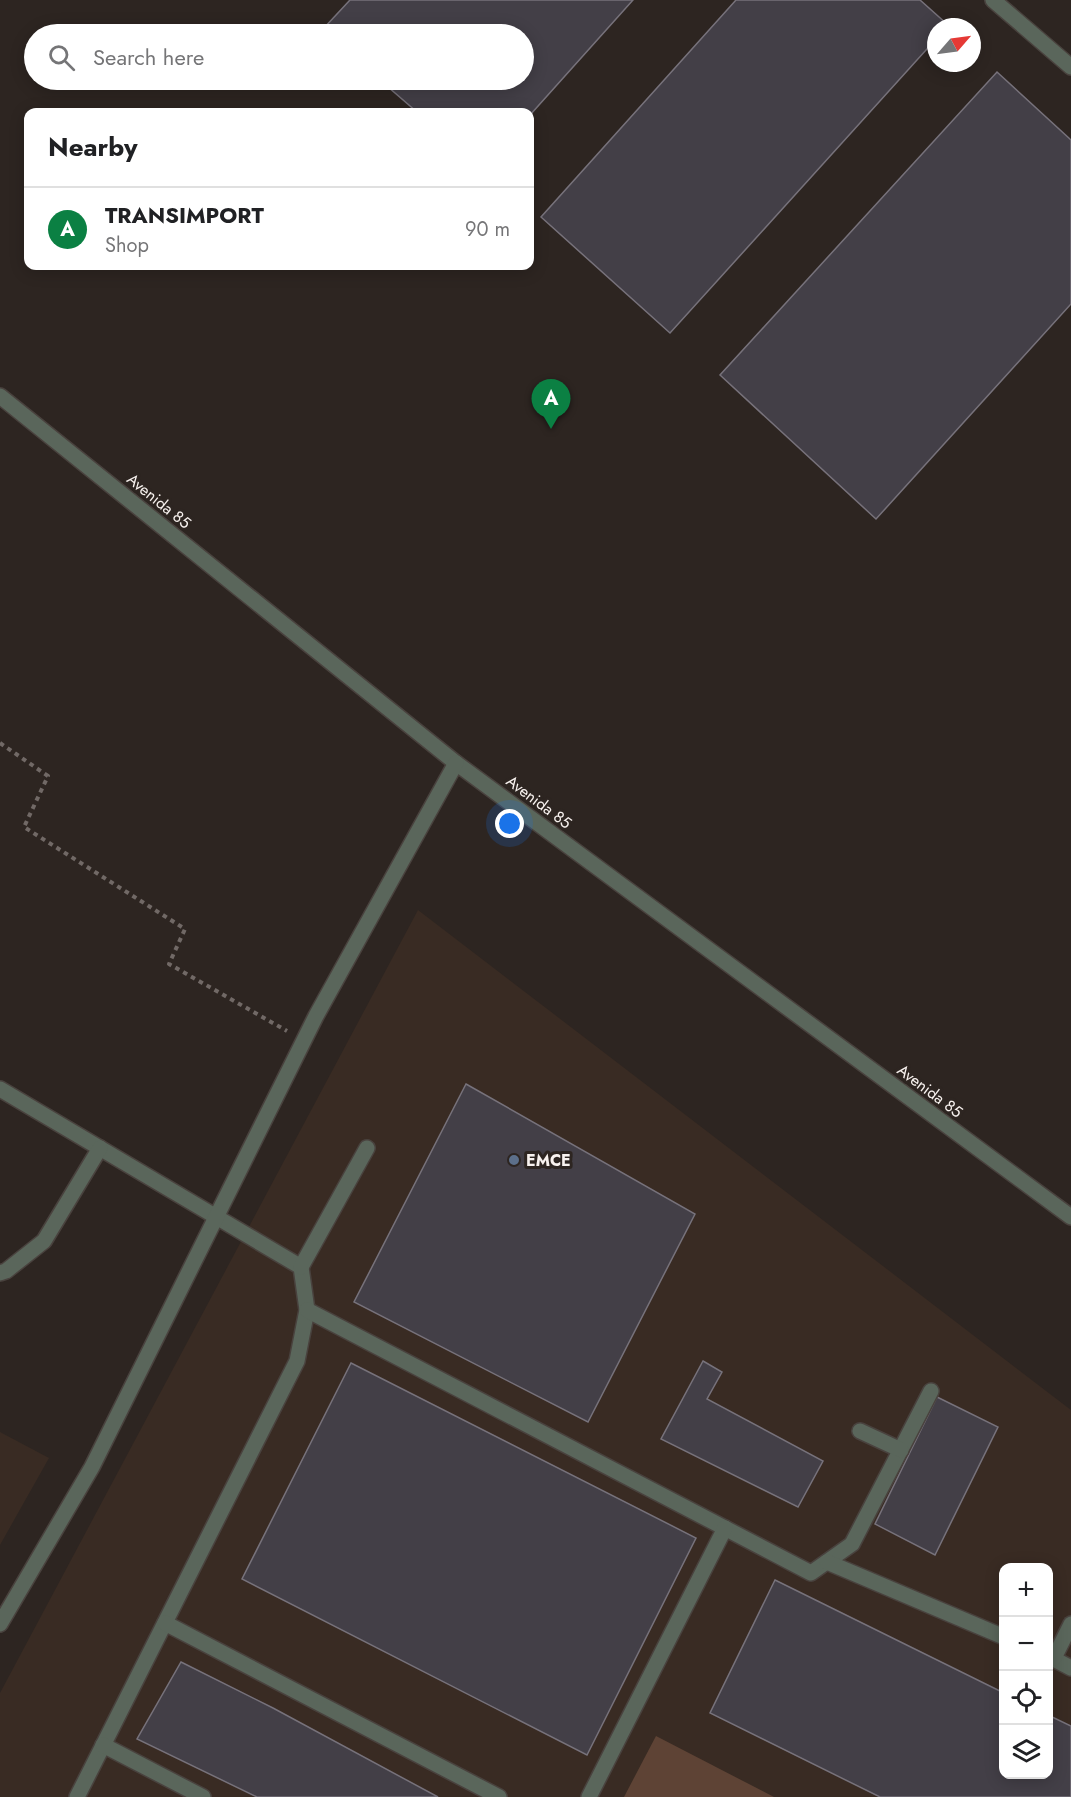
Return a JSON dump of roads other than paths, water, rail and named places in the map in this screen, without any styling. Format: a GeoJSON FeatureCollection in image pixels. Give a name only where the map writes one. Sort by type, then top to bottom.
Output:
{"type":"FeatureCollection","features":[{"type":"Feature","properties":{"kind":"street"},"geometry":{"type":"LineString","coordinates":[[993,0],[1071,67]]}},
{"type":"Feature","properties":{"kind":"street","name":"Avenida 85"},"geometry":{"type":"LineString","coordinates":[[0,396],[456,763],[1071,1218]]}},
{"type":"Feature","properties":{"kind":"street"},"geometry":{"type":"LineString","coordinates":[[0,1624],[92,1467],[303,1040],[456,763]]}},
{"type":"Feature","properties":{"kind":"street"},"geometry":{"type":"LineString","coordinates":[[0,1089],[301,1268]]}},
{"type":"Feature","properties":{"kind":"street"},"geometry":{"type":"LineString","coordinates":[[0,1274],[44,1241],[100,1148]]}},
{"type":"Feature","properties":{"kind":"street"},"geometry":{"type":"LineString","coordinates":[[77,1797],[297,1361],[307,1310],[301,1268],[367,1148]]}},
{"type":"Feature","properties":{"kind":"street"},"geometry":{"type":"LineString","coordinates":[[307,1310],[811,1573],[852,1545],[931,1391]]}},
{"type":"Feature","properties":{"kind":"street"},"geometry":{"type":"LineString","coordinates":[[860,1431],[901,1449]]}},
{"type":"Feature","properties":{"kind":"street"},"geometry":{"type":"LineString","coordinates":[[589,1797],[725,1528]]}},
{"type":"Feature","properties":{"kind":"street"},"geometry":{"type":"LineString","coordinates":[[827,1562],[999,1635]]}},
{"type":"Feature","properties":{"kind":"street"},"geometry":{"type":"LineString","coordinates":[[165,1623],[499,1797]]}},
{"type":"Feature","properties":{"kind":"street"},"geometry":{"type":"LineString","coordinates":[[1053,1654],[1071,1624]]}},
{"type":"Feature","properties":{"kind":"street"},"geometry":{"type":"LineString","coordinates":[[1053,1658],[1071,1668]]}},
{"type":"Feature","properties":{"kind":"street"},"geometry":{"type":"LineString","coordinates":[[103,1745],[203,1797]]}},
{"type":"Feature","properties":{"kind":"place","name":"TRANSIMPORT"},"geometry":{"type":"Point","coordinates":[551,429]}},
{"type":"Feature","properties":{"kind":"place","name":"EMCE"},"geometry":{"type":"Point","coordinates":[514,1160]}}]}
